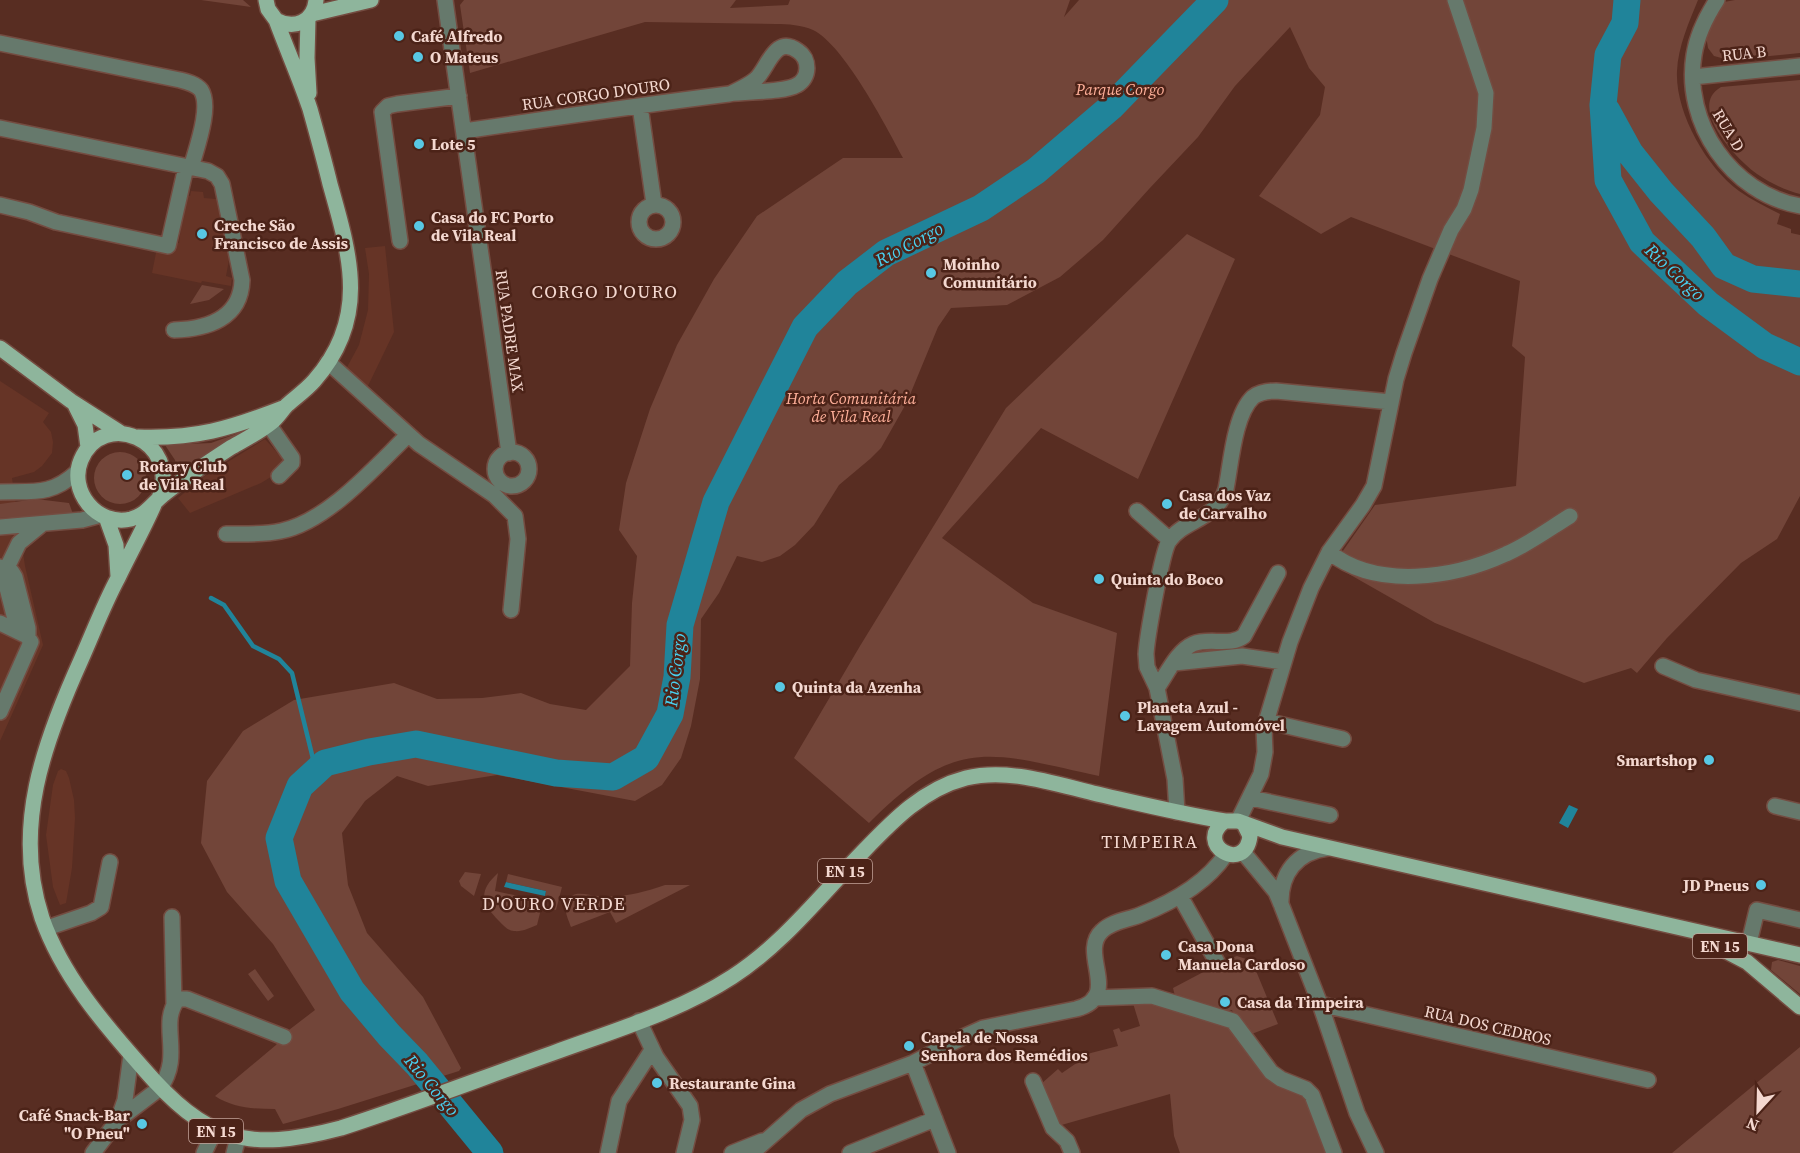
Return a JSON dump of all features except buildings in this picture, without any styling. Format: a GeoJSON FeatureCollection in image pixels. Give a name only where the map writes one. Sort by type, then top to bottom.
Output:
{"type":"FeatureCollection","features":[{"type":"Feature","properties":{"kind":"main road"},"geometry":{"type":"LineString","coordinates":[[104,516],[118,520],[141,515],[222,453],[269,425],[285,406],[311,384],[328,362],[336,349],[346,319],[351,297],[351,274],[346,242],[309,108],[266,0]]}},
{"type":"Feature","properties":{"kind":"main road"},"geometry":{"type":"LineString","coordinates":[[274,18],[289,25],[296,25],[312,11],[371,0]]}},
{"type":"Feature","properties":{"kind":"main road"},"geometry":{"type":"LineString","coordinates":[[309,108],[307,58],[312,11]]}},
{"type":"Feature","properties":{"kind":"main road"},"geometry":{"type":"LineString","coordinates":[[0,348],[121,433],[138,437],[176,438],[210,433],[285,406]]}},
{"type":"Feature","properties":{"kind":"main road"},"geometry":{"type":"LineString","coordinates":[[71,400],[83,418],[88,447]]}},
{"type":"Feature","properties":{"kind":"main road"},"geometry":{"type":"LineString","coordinates":[[77,472],[88,447],[99,439],[121,433]]}},
{"type":"Feature","properties":{"kind":"main road","name":"EN 15"},"geometry":{"type":"LineString","coordinates":[[138,437],[158,454],[163,467],[164,480],[157,501],[118,578],[53,725],[35,784],[32,807],[31,853],[35,888],[47,928],[57,951],[76,984],[131,1055],[160,1088],[192,1118],[215,1130],[236,1146],[286,1140],[341,1128],[639,1021],[716,987],[762,955],[787,932],[895,819],[923,797],[943,786],[973,777],[1016,776],[1184,814],[1236,822],[1282,837],[1328,848],[1800,955]]}},
{"type":"Feature","properties":{"kind":"main road","name":"EN 15"},"geometry":{"type":"LineString","coordinates":[[77,472],[78,485],[83,497],[90,507],[104,516],[116,545],[118,578]]}},
{"type":"Feature","properties":{"kind":"main road","name":"EN 15"},"geometry":{"type":"LineString","coordinates":[[1184,814],[1215,835],[1217,846],[1226,854],[1237,854],[1246,847],[1282,837]]}},
{"type":"Feature","properties":{"kind":"main road"},"geometry":{"type":"LineString","coordinates":[[1215,835],[1220,825],[1236,822],[1248,830],[1246,847]]}},
{"type":"Feature","properties":{"kind":"main road","name":"EN 15"},"geometry":{"type":"LineString","coordinates":[[1625,914],[1685,932],[1722,947],[1764,975],[1800,1007]]}},
{"type":"Feature","properties":{"kind":"street"},"geometry":{"type":"LineString","coordinates":[[261,0],[274,18]]}},
{"type":"Feature","properties":{"kind":"street","name":"RUA PADRE MAX"},"geometry":{"type":"LineString","coordinates":[[445,0],[509,453]]}},
{"type":"Feature","properties":{"kind":"street"},"geometry":{"type":"LineString","coordinates":[[1236,822],[1251,798],[1261,774],[1264,763],[1263,739],[1266,722],[1283,662],[1311,588],[1329,552],[1374,486],[1396,379],[1430,279],[1471,190],[1484,128],[1486,93],[1455,0]]}},
{"type":"Feature","properties":{"kind":"street","name":"RUA D"},"geometry":{"type":"LineString","coordinates":[[1717,0],[1698,39],[1693,77],[1695,104],[1701,123],[1724,160],[1748,183],[1765,193],[1800,206]]}},
{"type":"Feature","properties":{"kind":"street"},"geometry":{"type":"LineString","coordinates":[[0,43],[195,85],[203,95],[205,112],[168,246],[56,222],[0,205]]}},
{"type":"Feature","properties":{"kind":"street","name":"RUA CORGO D'OURO"},"geometry":{"type":"LineString","coordinates":[[464,130],[796,86],[802,82],[807,69],[804,56],[793,48],[779,49],[770,57],[764,69],[755,79],[732,93]]}},
{"type":"Feature","properties":{"kind":"street","name":"RUA B"},"geometry":{"type":"LineString","coordinates":[[1693,77],[1800,66]]}},
{"type":"Feature","properties":{"kind":"street"},"geometry":{"type":"LineString","coordinates":[[399,241],[381,119],[382,112],[392,105],[459,96]]}},
{"type":"Feature","properties":{"kind":"street"},"geometry":{"type":"LineString","coordinates":[[640,106],[654,204]]}},
{"type":"Feature","properties":{"kind":"street"},"geometry":{"type":"LineString","coordinates":[[0,128],[213,173],[222,184],[242,288],[238,301],[225,316],[201,327],[174,330]]}},
{"type":"Feature","properties":{"kind":"street"},"geometry":{"type":"LineString","coordinates":[[328,362],[408,435],[494,495],[515,516],[518,539],[511,610]]}},
{"type":"Feature","properties":{"kind":"street"},"geometry":{"type":"LineString","coordinates":[[1184,814],[1157,688],[1147,667],[1146,649],[1163,558],[1170,540],[1219,504],[1226,489],[1240,420],[1247,405],[1260,393],[1276,390],[1391,402]]}},
{"type":"Feature","properties":{"kind":"street"},"geometry":{"type":"LineString","coordinates":[[269,425],[292,458],[292,463],[279,476]]}},
{"type":"Feature","properties":{"kind":"street"},"geometry":{"type":"LineString","coordinates":[[225,534],[280,531],[307,521],[352,490],[408,435]]}},
{"type":"Feature","properties":{"kind":"street"},"geometry":{"type":"LineString","coordinates":[[0,499],[59,486],[77,472]]}},
{"type":"Feature","properties":{"kind":"street"},"geometry":{"type":"LineString","coordinates":[[0,492],[31,492]]}},
{"type":"Feature","properties":{"kind":"street"},"geometry":{"type":"LineString","coordinates":[[1137,511],[1170,540]]}},
{"type":"Feature","properties":{"kind":"street"},"geometry":{"type":"LineString","coordinates":[[0,527],[104,516]]}},
{"type":"Feature","properties":{"kind":"street"},"geometry":{"type":"LineString","coordinates":[[1329,552],[1349,565],[1378,573],[1397,576],[1441,573],[1477,565],[1509,553],[1570,516]]}},
{"type":"Feature","properties":{"kind":"street"},"geometry":{"type":"LineString","coordinates":[[1,576],[18,543],[41,524]]}},
{"type":"Feature","properties":{"kind":"street"},"geometry":{"type":"LineString","coordinates":[[1,576],[13,573],[16,580],[28,628],[23,634]]}},
{"type":"Feature","properties":{"kind":"street"},"geometry":{"type":"LineString","coordinates":[[1157,688],[1188,647],[1196,643],[1235,641],[1244,636],[1278,573]]}},
{"type":"Feature","properties":{"kind":"street"},"geometry":{"type":"LineString","coordinates":[[0,623],[31,640],[0,711]]}},
{"type":"Feature","properties":{"kind":"street"},"geometry":{"type":"LineString","coordinates":[[1174,663],[1242,656],[1257,656],[1283,662]]}},
{"type":"Feature","properties":{"kind":"street"},"geometry":{"type":"LineString","coordinates":[[1663,666],[1696,680],[1800,703]]}},
{"type":"Feature","properties":{"kind":"street"},"geometry":{"type":"LineString","coordinates":[[1266,722],[1343,739]]}},
{"type":"Feature","properties":{"kind":"street"},"geometry":{"type":"LineString","coordinates":[[1251,798],[1330,815]]}},
{"type":"Feature","properties":{"kind":"street"},"geometry":{"type":"LineString","coordinates":[[1775,806],[1800,812]]}},
{"type":"Feature","properties":{"kind":"street"},"geometry":{"type":"LineString","coordinates":[[1246,847],[1276,892],[1320,1004],[1358,1113],[1376,1153]]}},
{"type":"Feature","properties":{"kind":"street"},"geometry":{"type":"LineString","coordinates":[[1281,904],[1283,880],[1296,861],[1317,849],[1328,848]]}},
{"type":"Feature","properties":{"kind":"street"},"geometry":{"type":"LineString","coordinates":[[752,1153],[801,1110],[818,1100],[913,1063],[963,1036],[983,1029],[1081,1008],[1097,993],[1099,982],[1094,947],[1099,934],[1112,925],[1143,914],[1180,896],[1209,875],[1226,854]]}},
{"type":"Feature","properties":{"kind":"street"},"geometry":{"type":"LineString","coordinates":[[47,928],[99,909],[104,901],[110,862]]}},
{"type":"Feature","properties":{"kind":"street"},"geometry":{"type":"LineString","coordinates":[[1180,896],[1217,962]]}},
{"type":"Feature","properties":{"kind":"street"},"geometry":{"type":"LineString","coordinates":[[1749,943],[1757,910],[1800,920]]}},
{"type":"Feature","properties":{"kind":"street"},"geometry":{"type":"LineString","coordinates":[[172,917],[174,1005]]}},
{"type":"Feature","properties":{"kind":"street"},"geometry":{"type":"LineString","coordinates":[[1755,919],[1800,930]]}},
{"type":"Feature","properties":{"kind":"street"},"geometry":{"type":"LineString","coordinates":[[1094,998],[1152,996],[1233,1021],[1271,1071],[1284,1081],[1306,1089],[1312,1095],[1334,1153]]}},
{"type":"Feature","properties":{"kind":"street"},"geometry":{"type":"LineString","coordinates":[[93,1153],[118,1120],[160,1088],[168,1074],[171,1064],[169,1020],[179,998],[187,999],[284,1037]]}},
{"type":"Feature","properties":{"kind":"street","name":"RUA DOS CEDROS"},"geometry":{"type":"LineString","coordinates":[[1320,1004],[1648,1080]]}},
{"type":"Feature","properties":{"kind":"street"},"geometry":{"type":"LineString","coordinates":[[639,1021],[652,1050],[690,1106],[692,1120],[684,1153]]}},
{"type":"Feature","properties":{"kind":"street"},"geometry":{"type":"LineString","coordinates":[[608,1153],[619,1101],[652,1050]]}},
{"type":"Feature","properties":{"kind":"street"},"geometry":{"type":"LineString","coordinates":[[118,1120],[125,1100],[131,1055]]}},
{"type":"Feature","properties":{"kind":"street"},"geometry":{"type":"LineString","coordinates":[[913,1063],[948,1153]]}},
{"type":"Feature","properties":{"kind":"street"},"geometry":{"type":"LineString","coordinates":[[1033,1081],[1053,1128],[1067,1141],[1072,1153]]}},
{"type":"Feature","properties":{"kind":"street"},"geometry":{"type":"LineString","coordinates":[[850,1153],[935,1119]]}},
{"type":"Feature","properties":{"kind":"street"},"geometry":{"type":"LineString","coordinates":[[204,1153],[215,1130]]}},
{"type":"Feature","properties":{"kind":"street"},"geometry":{"type":"LineString","coordinates":[[732,1153],[765,1140]]}},
{"type":"Feature","properties":{"kind":"shaded area","name":"Creche São Francisco de Assis"},"geometry":{"type":"Polygon","coordinates":[[[191,191],[203,192],[204,198],[216,199],[229,260],[226,276],[232,278],[231,286],[202,281],[201,283],[152,273],[157,248],[175,242],[179,243],[185,195],[190,196],[191,191]]]}},
{"type":"Feature","properties":{"kind":"shaded area"},"geometry":{"type":"Polygon","coordinates":[[[385,246],[394,332],[366,390],[345,371],[359,345],[368,310],[369,274],[365,248],[385,246]]]}},
{"type":"Feature","properties":{"kind":"shaded area"},"geometry":{"type":"Polygon","coordinates":[[[0,381],[49,413],[43,422],[51,432],[53,442],[52,453],[42,466],[34,472],[12,478],[25,566],[43,645],[0,741],[0,381]]]}},
{"type":"Feature","properties":{"kind":"shaded area"},"geometry":{"type":"Polygon","coordinates":[[[265,439],[289,466],[261,483],[190,513],[178,498],[205,476],[265,439]]]}},
{"type":"Feature","properties":{"kind":"shaded area"},"geometry":{"type":"Polygon","coordinates":[[[61,769],[66,771],[69,778],[75,818],[72,868],[66,903],[60,905],[53,887],[46,835],[53,785],[61,769]]]}},
{"type":"Feature","properties":{"kind":"green space"},"geometry":{"type":"Polygon","coordinates":[[[201,0],[243,0],[251,7],[201,0]]]}},
{"type":"Feature","properties":{"kind":"green space"},"geometry":{"type":"Polygon","coordinates":[[[464,0],[736,0],[730,8],[788,5],[790,0],[1070,0],[1064,17],[1079,0],[1698,0],[1684,35],[1677,71],[1681,104],[1687,121],[1704,153],[1727,181],[1739,191],[1780,214],[1777,224],[1791,229],[1791,233],[1800,235],[1800,496],[1777,539],[1741,563],[1667,638],[1637,673],[1631,668],[1584,683],[1435,623],[1333,565],[1375,505],[1516,486],[1525,357],[1512,346],[1520,281],[1351,217],[1321,234],[1259,196],[1320,115],[1325,87],[1309,68],[1290,27],[1235,86],[1198,137],[1103,240],[1060,277],[1007,305],[951,308],[938,327],[907,402],[881,448],[839,485],[814,525],[795,545],[780,556],[762,562],[737,556],[719,593],[701,619],[700,679],[691,726],[681,758],[662,785],[635,801],[497,775],[428,786],[397,776],[365,801],[342,833],[348,885],[367,933],[423,997],[461,1068],[459,1071],[283,1124],[275,1109],[236,1105],[215,1096],[276,1045],[285,1033],[315,1010],[273,944],[227,892],[201,843],[207,781],[243,731],[294,700],[394,683],[437,699],[482,698],[521,693],[550,704],[586,710],[630,666],[632,603],[637,556],[619,530],[626,483],[650,409],[677,345],[714,279],[757,216],[843,158],[903,158],[851,69],[825,38],[809,28],[781,24],[645,22],[470,73],[460,5],[464,0]]]}},
{"type":"Feature","properties":{"kind":"green space"},"geometry":{"type":"Polygon","coordinates":[[[1800,0],[1800,53],[1729,60],[1714,56],[1708,48],[1706,36],[1724,2],[1800,0]]]}},
{"type":"Feature","properties":{"kind":"green space"},"geometry":{"type":"Polygon","coordinates":[[[1800,80],[1800,194],[1767,180],[1738,158],[1719,133],[1712,120],[1709,107],[1712,96],[1721,87],[1800,80]]]}},
{"type":"Feature","properties":{"kind":"green space"},"geometry":{"type":"Polygon","coordinates":[[[1187,234],[1235,259],[1138,479],[1041,428],[942,538],[1033,603],[1117,633],[1099,776],[1029,761],[1001,757],[975,758],[951,763],[926,775],[869,823],[794,758],[1006,408],[1187,234]]]}},
{"type":"Feature","properties":{"kind":"green space"},"geometry":{"type":"Polygon","coordinates":[[[202,285],[224,289],[209,300],[190,304],[202,285]]]}},
{"type":"Feature","properties":{"kind":"green space"},"geometry":{"type":"Polygon","coordinates":[[[250,429],[179,473],[175,460],[165,445],[211,443],[250,429]]]}},
{"type":"Feature","properties":{"kind":"green space"},"geometry":{"type":"Polygon","coordinates":[[[120,452],[130,454],[138,460],[144,468],[146,478],[144,488],[138,496],[130,502],[120,504],[110,502],[102,496],[96,488],[94,478],[96,468],[102,460],[110,454],[120,452]]]}},
{"type":"Feature","properties":{"kind":"green space"},"geometry":{"type":"Polygon","coordinates":[[[36,499],[69,503],[73,514],[0,518],[0,504],[36,499]]]}},
{"type":"Feature","properties":{"kind":"green space"},"geometry":{"type":"Polygon","coordinates":[[[465,872],[481,874],[474,896],[461,886],[459,881],[465,872]]]}},
{"type":"Feature","properties":{"kind":"green space"},"geometry":{"type":"Polygon","coordinates":[[[498,873],[495,891],[543,901],[537,925],[512,931],[493,915],[484,897],[487,886],[498,873]]]}},
{"type":"Feature","properties":{"kind":"green space"},"geometry":{"type":"Polygon","coordinates":[[[508,874],[562,887],[556,910],[549,908],[551,898],[545,896],[546,891],[506,882],[508,874]]]}},
{"type":"Feature","properties":{"kind":"green space"},"geometry":{"type":"Polygon","coordinates":[[[665,885],[690,885],[616,923],[610,912],[571,927],[565,907],[571,896],[581,894],[625,896],[665,885]]]}},
{"type":"Feature","properties":{"kind":"green space"},"geometry":{"type":"Polygon","coordinates":[[[1237,956],[1246,959],[1254,966],[1278,1024],[1249,1035],[1237,1023],[1232,1010],[1220,1014],[1176,1000],[1173,988],[1237,956]]]}},
{"type":"Feature","properties":{"kind":"green space"},"geometry":{"type":"Polygon","coordinates":[[[1778,960],[1800,966],[1800,994],[1771,970],[1772,962],[1778,960]]]}},
{"type":"Feature","properties":{"kind":"green space"},"geometry":{"type":"Polygon","coordinates":[[[255,969],[274,996],[268,1001],[248,974],[255,969]]]}},
{"type":"Feature","properties":{"kind":"green space"},"geometry":{"type":"Polygon","coordinates":[[[1132,1000],[1234,1022],[1270,1077],[1308,1095],[1331,1153],[1180,1153],[1174,1136],[1170,1094],[1058,1126],[1041,1084],[1058,1069],[1062,1073],[1081,1060],[1088,1059],[1087,1054],[1118,1046],[1113,1030],[1119,1028],[1121,1032],[1140,1026],[1132,1000]]]}},
{"type":"Feature","properties":{"kind":"green space"},"geometry":{"type":"Polygon","coordinates":[[[1800,1047],[1800,1153],[1672,1153],[1800,1047]]]}},
{"type":"Feature","properties":{"kind":"water"},"geometry":{"type":"Polygon","coordinates":[[[1569,805],[1578,809],[1568,828],[1559,823],[1569,805]]]}},
{"type":"Feature","properties":{"kind":"water"},"geometry":{"type":"Polygon","coordinates":[[[506,882],[546,891],[545,896],[504,887],[506,882]]]}},
{"type":"Feature","properties":{"kind":"waterway","name":"Rio Corgo"},"geometry":{"type":"LineString","coordinates":[[490,1153],[417,1064],[352,991],[288,881],[279,838],[300,786],[325,763],[416,744],[556,773],[613,777],[646,758],[670,714],[677,677],[680,625],[716,502],[805,327],[847,283],[886,253],[981,208],[1036,171],[1111,107],[1215,0]]}},
{"type":"Feature","properties":{"kind":"waterway","name":"Rio Corgo"},"geometry":{"type":"LineString","coordinates":[[1627,0],[1625,23],[1608,55],[1603,105],[1608,180],[1642,242],[1708,304],[1765,346],[1800,362]]}},
{"type":"Feature","properties":{"kind":"waterway","name":"Rio Corgo"},"geometry":{"type":"LineString","coordinates":[[1607,111],[1630,153],[1661,192],[1703,237],[1724,266],[1753,279],[1800,284]]}},
{"type":"Feature","properties":{"kind":"waterway"},"geometry":{"type":"LineString","coordinates":[[211,598],[224,605],[253,646],[279,659],[292,673],[316,771]]}},
{"type":"Feature","properties":{"kind":"place","name":"Café Alfredo"},"geometry":{"type":"Point","coordinates":[399,36]}},
{"type":"Feature","properties":{"kind":"place","name":"O Mateus"},"geometry":{"type":"Point","coordinates":[418,57]}},
{"type":"Feature","properties":{"kind":"place","name":"Lote 5"},"geometry":{"type":"Point","coordinates":[419,144]}},
{"type":"Feature","properties":{"kind":"place","name":"Casa do FC Porto de Vila Real"},"geometry":{"type":"Point","coordinates":[419,226]}},
{"type":"Feature","properties":{"kind":"place","name":"Creche São Francisco de Assis"},"geometry":{"type":"Point","coordinates":[202,234]}},
{"type":"Feature","properties":{"kind":"place","name":"Moinho Comunitário"},"geometry":{"type":"Point","coordinates":[931,273]}},
{"type":"Feature","properties":{"kind":"place","name":"Rotary Club de Vila Real"},"geometry":{"type":"Point","coordinates":[127,475]}},
{"type":"Feature","properties":{"kind":"place","name":"Casa dos Vaz de Carvalho"},"geometry":{"type":"Point","coordinates":[1167,504]}},
{"type":"Feature","properties":{"kind":"place","name":"Quinta do Boco"},"geometry":{"type":"Point","coordinates":[1099,579]}},
{"type":"Feature","properties":{"kind":"place","name":"Quinta da Azenha"},"geometry":{"type":"Point","coordinates":[780,687]}},
{"type":"Feature","properties":{"kind":"place","name":"Planeta Azul - Lavagem Automóvel"},"geometry":{"type":"Point","coordinates":[1125,716]}},
{"type":"Feature","properties":{"kind":"place","name":"Smartshop"},"geometry":{"type":"Point","coordinates":[1709,760]}},
{"type":"Feature","properties":{"kind":"place","name":"JD Pneus"},"geometry":{"type":"Point","coordinates":[1761,885]}},
{"type":"Feature","properties":{"kind":"place","name":"Casa Dona Manuela Cardoso"},"geometry":{"type":"Point","coordinates":[1166,955]}},
{"type":"Feature","properties":{"kind":"place","name":"Casa da Timpeira"},"geometry":{"type":"Point","coordinates":[1225,1002]}},
{"type":"Feature","properties":{"kind":"place","name":"Capela de Nossa Senhora dos Remédios"},"geometry":{"type":"Point","coordinates":[909,1046]}},
{"type":"Feature","properties":{"kind":"place","name":"Restaurante Gina"},"geometry":{"type":"Point","coordinates":[657,1083]}},
{"type":"Feature","properties":{"kind":"place","name":"Café Snack-Bar \"O Pneu\""},"geometry":{"type":"Point","coordinates":[142,1124]}},
{"type":"Feature","properties":{"kind":"district","name":"CORGO D'OURO"},"geometry":{"type":"Point","coordinates":[605,291]}},
{"type":"Feature","properties":{"kind":"district","name":"TIMPEIRA"},"geometry":{"type":"Point","coordinates":[1150,841]}},
{"type":"Feature","properties":{"kind":"district","name":"D'OURO VERDE"},"geometry":{"type":"Point","coordinates":[554,903]}},
{"type":"Feature","properties":{"kind":"park label","name":"Parque Corgo"},"geometry":{"type":"Point","coordinates":[1120,89]}},
{"type":"Feature","properties":{"kind":"park label","name":"Horta Comunitária de Vila Real"},"geometry":{"type":"Point","coordinates":[851,407]}}]}
